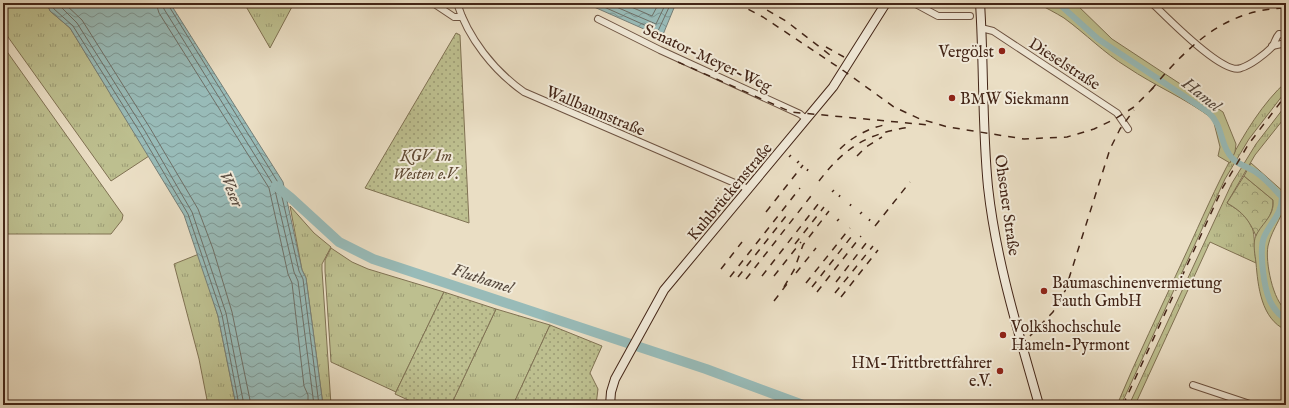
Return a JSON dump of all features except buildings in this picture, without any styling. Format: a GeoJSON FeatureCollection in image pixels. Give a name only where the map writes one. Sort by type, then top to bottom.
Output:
{"type":"FeatureCollection","features":[{"type":"Feature","properties":{"kind":"street"},"geometry":{"type":"LineString","coordinates":[[433,3],[454,17],[462,18]]}},
{"type":"Feature","properties":{"kind":"street","name":"Wallbaumstraße"},"geometry":{"type":"LineString","coordinates":[[457,3],[462,18],[490,61],[502,74],[524,92],[748,190]]}},
{"type":"Feature","properties":{"kind":"street","name":"Kuhbrückenstraße"},"geometry":{"type":"LineString","coordinates":[[610,405],[611,392],[616,379],[664,290],[833,87],[886,3]]}},
{"type":"Feature","properties":{"kind":"street"},"geometry":{"type":"LineString","coordinates":[[914,3],[938,16],[970,16]]}},
{"type":"Feature","properties":{"kind":"street","name":"Ohsener Straße"},"geometry":{"type":"LineString","coordinates":[[980,3],[987,173],[994,224],[1003,272],[1039,405]]}},
{"type":"Feature","properties":{"kind":"street"},"geometry":{"type":"LineString","coordinates":[[1152,3],[1198,46],[1232,69],[1241,68],[1272,46],[1286,43]]}},
{"type":"Feature","properties":{"kind":"street","name":"Senator-Meyer-Weg"},"geometry":{"type":"LineString","coordinates":[[598,19],[660,50],[800,114],[806,119]]}},
{"type":"Feature","properties":{"kind":"street","name":"Dieselstraße"},"geometry":{"type":"LineString","coordinates":[[981,28],[993,31],[1117,113],[1128,128]]}},
{"type":"Feature","properties":{"kind":"street"},"geometry":{"type":"LineString","coordinates":[[1272,46],[1279,34],[1286,35]]}},
{"type":"Feature","properties":{"kind":"street"},"geometry":{"type":"LineString","coordinates":[[1193,385],[1253,405]]}},
{"type":"Feature","properties":{"kind":"green space"},"geometry":{"type":"Polygon","coordinates":[[[3,3],[47,3],[50,11],[70,28],[149,156],[111,181],[3,30],[3,3]]]}},
{"type":"Feature","properties":{"kind":"green space"},"geometry":{"type":"Polygon","coordinates":[[[244,3],[294,3],[270,48],[244,3]]]}},
{"type":"Feature","properties":{"kind":"green space"},"geometry":{"type":"Polygon","coordinates":[[[1037,3],[1075,3],[1112,39],[1223,112],[1236,144],[1235,152],[1230,163],[1218,156],[1220,147],[1213,119],[1119,62],[1064,18],[1037,3]]]}},
{"type":"Feature","properties":{"kind":"green space","name":"KGV Im Westen e.V."},"geometry":{"type":"Polygon","coordinates":[[[456,33],[460,35],[469,223],[365,188],[456,33]]]}},
{"type":"Feature","properties":{"kind":"green space"},"geometry":{"type":"Polygon","coordinates":[[[3,46],[123,215],[122,220],[111,234],[3,234],[3,46]]]}},
{"type":"Feature","properties":{"kind":"green space"},"geometry":{"type":"Polygon","coordinates":[[[1286,82],[1286,91],[1249,139],[1225,179],[1121,405],[1117,405],[1132,369],[1227,166],[1254,119],[1286,82]]]}},
{"type":"Feature","properties":{"kind":"green space"},"geometry":{"type":"Polygon","coordinates":[[[1286,105],[1286,116],[1255,155],[1227,203],[1238,210],[1250,222],[1254,235],[1256,263],[1210,242],[1135,405],[1129,405],[1232,183],[1256,144],[1286,105]]]}},
{"type":"Feature","properties":{"kind":"green space"},"geometry":{"type":"Polygon","coordinates":[[[1251,163],[1286,194],[1284,208],[1272,233],[1267,253],[1269,271],[1274,290],[1281,305],[1286,310],[1286,330],[1271,318],[1266,310],[1262,301],[1258,282],[1254,241],[1257,233],[1270,216],[1273,200],[1244,176],[1251,163]]]}},
{"type":"Feature","properties":{"kind":"green space"},"geometry":{"type":"Polygon","coordinates":[[[1244,176],[1273,200],[1270,215],[1256,236],[1245,217],[1227,203],[1244,176]]]}},
{"type":"Feature","properties":{"kind":"green space"},"geometry":{"type":"Polygon","coordinates":[[[290,206],[314,233],[331,247],[322,264],[322,270],[331,405],[323,405],[306,278],[302,270],[290,206]]]}},
{"type":"Feature","properties":{"kind":"green space"},"geometry":{"type":"Polygon","coordinates":[[[331,248],[352,262],[368,269],[444,292],[396,392],[331,362],[325,260],[331,248]]]}},
{"type":"Feature","properties":{"kind":"green space"},"geometry":{"type":"Polygon","coordinates":[[[199,254],[218,316],[236,405],[208,405],[199,359],[174,264],[199,254]]]}},
{"type":"Feature","properties":{"kind":"green space"},"geometry":{"type":"Polygon","coordinates":[[[444,292],[496,309],[451,405],[419,405],[395,394],[444,292]]]}},
{"type":"Feature","properties":{"kind":"green space"},"geometry":{"type":"Polygon","coordinates":[[[496,309],[550,325],[513,405],[451,405],[496,309]]]}},
{"type":"Feature","properties":{"kind":"green space"},"geometry":{"type":"Polygon","coordinates":[[[550,325],[602,346],[590,373],[598,389],[596,405],[513,405],[550,325]]]}},
{"type":"Feature","properties":{"kind":"water","name":"Weser"},"geometry":{"type":"Polygon","coordinates":[[[47,3],[170,3],[283,182],[302,270],[306,278],[323,405],[236,405],[218,316],[184,215],[70,28],[50,11],[47,3]]]}},
{"type":"Feature","properties":{"kind":"water"},"geometry":{"type":"Polygon","coordinates":[[[585,3],[676,3],[662,37],[585,3]]]}},
{"type":"Feature","properties":{"kind":"waterway","name":"Hamel"},"geometry":{"type":"LineString","coordinates":[[1058,3],[1098,39],[1208,112],[1217,123],[1225,147],[1232,158],[1260,175],[1282,197],[1280,208],[1263,241],[1262,258],[1264,278],[1270,301],[1277,312],[1286,319]]}},
{"type":"Feature","properties":{"kind":"waterway","name":"Fluthamel"},"geometry":{"type":"LineString","coordinates":[[276,186],[339,242],[373,259],[706,369],[803,405]]}},
{"type":"Feature","properties":{"kind":"railway"},"geometry":{"type":"LineString","coordinates":[[736,3],[763,17],[844,71],[894,107],[920,119],[948,127],[1024,139],[1067,137],[1094,129],[1115,119],[1134,107],[1154,87]]}},
{"type":"Feature","properties":{"kind":"railway"},"geometry":{"type":"LineString","coordinates":[[755,3],[786,21],[830,55]]}},
{"type":"Feature","properties":{"kind":"railway"},"geometry":{"type":"LineString","coordinates":[[1151,90],[1194,45],[1226,23],[1244,15],[1264,10],[1286,8]]}},
{"type":"Feature","properties":{"kind":"railway"},"geometry":{"type":"LineString","coordinates":[[826,47],[844,57]]}},
{"type":"Feature","properties":{"kind":"railway"},"geometry":{"type":"LineString","coordinates":[[678,62],[791,112],[929,125]]}},
{"type":"Feature","properties":{"kind":"railway"},"geometry":{"type":"LineString","coordinates":[[1123,405],[1223,187],[1248,145],[1286,95]]}},
{"type":"Feature","properties":{"kind":"railway"},"geometry":{"type":"LineString","coordinates":[[1030,336],[1053,312],[1065,291],[1110,149],[1120,129],[1134,110]]}},
{"type":"Feature","properties":{"kind":"railway"},"geometry":{"type":"LineString","coordinates":[[840,149],[863,133],[876,127],[889,124]]}},
{"type":"Feature","properties":{"kind":"railway"},"geometry":{"type":"LineString","coordinates":[[819,181],[838,159],[859,144],[882,133],[911,127]]}},
{"type":"Feature","properties":{"kind":"railway"},"geometry":{"type":"LineString","coordinates":[[857,156],[866,147],[882,137]]}},
{"type":"Feature","properties":{"kind":"railway"},"geometry":{"type":"LineString","coordinates":[[766,212],[803,165]]}},
{"type":"Feature","properties":{"kind":"railway"},"geometry":{"type":"LineString","coordinates":[[875,226],[910,182]]}},
{"type":"Feature","properties":{"kind":"railway"},"geometry":{"type":"LineString","coordinates":[[730,277],[800,188]]}},
{"type":"Feature","properties":{"kind":"railway"},"geometry":{"type":"LineString","coordinates":[[746,279],[811,196]]}},
{"type":"Feature","properties":{"kind":"railway"},"geometry":{"type":"LineString","coordinates":[[762,276],[819,203]]}},
{"type":"Feature","properties":{"kind":"railway"},"geometry":{"type":"LineString","coordinates":[[795,244],[824,207]]}},
{"type":"Feature","properties":{"kind":"railway"},"geometry":{"type":"LineString","coordinates":[[738,277],[790,211]]}},
{"type":"Feature","properties":{"kind":"railway"},"geometry":{"type":"LineString","coordinates":[[784,287],[794,270],[803,245],[829,211]]}},
{"type":"Feature","properties":{"kind":"railway"},"geometry":{"type":"LineString","coordinates":[[806,283],[850,228]]}},
{"type":"Feature","properties":{"kind":"railway"},"geometry":{"type":"LineString","coordinates":[[812,287],[855,232]]}},
{"type":"Feature","properties":{"kind":"railway"},"geometry":{"type":"LineString","coordinates":[[817,292],[861,236]]}},
{"type":"Feature","properties":{"kind":"railway"},"geometry":{"type":"LineString","coordinates":[[721,269],[742,242]]}},
{"type":"Feature","properties":{"kind":"railway"},"geometry":{"type":"LineString","coordinates":[[774,276],[801,242]]}},
{"type":"Feature","properties":{"kind":"railway"},"geometry":{"type":"LineString","coordinates":[[836,282],[867,242]]}},
{"type":"Feature","properties":{"kind":"railway"},"geometry":{"type":"LineString","coordinates":[[835,293],[873,246]]}},
{"type":"Feature","properties":{"kind":"railway"},"geometry":{"type":"LineString","coordinates":[[796,273],[816,248]]}},
{"type":"Feature","properties":{"kind":"railway"},"geometry":{"type":"LineString","coordinates":[[841,297],[878,250]]}},
{"type":"Feature","properties":{"kind":"railway"},"geometry":{"type":"LineString","coordinates":[[774,301],[787,284]]}},
{"type":"Feature","properties":{"kind":"place","name":"Vergölst"},"geometry":{"type":"Point","coordinates":[1002,51]}},
{"type":"Feature","properties":{"kind":"place","name":"BMW Siekmann"},"geometry":{"type":"Point","coordinates":[952,98]}},
{"type":"Feature","properties":{"kind":"place","name":"Baumaschinenvermietung Fauth GmbH"},"geometry":{"type":"Point","coordinates":[1044,291]}},
{"type":"Feature","properties":{"kind":"place","name":"Volkshochschule Hameln-Pyrmont"},"geometry":{"type":"Point","coordinates":[1003,335]}},
{"type":"Feature","properties":{"kind":"place","name":"HM-Trittbrettfahrer e.V."},"geometry":{"type":"Point","coordinates":[1000,371]}}]}
